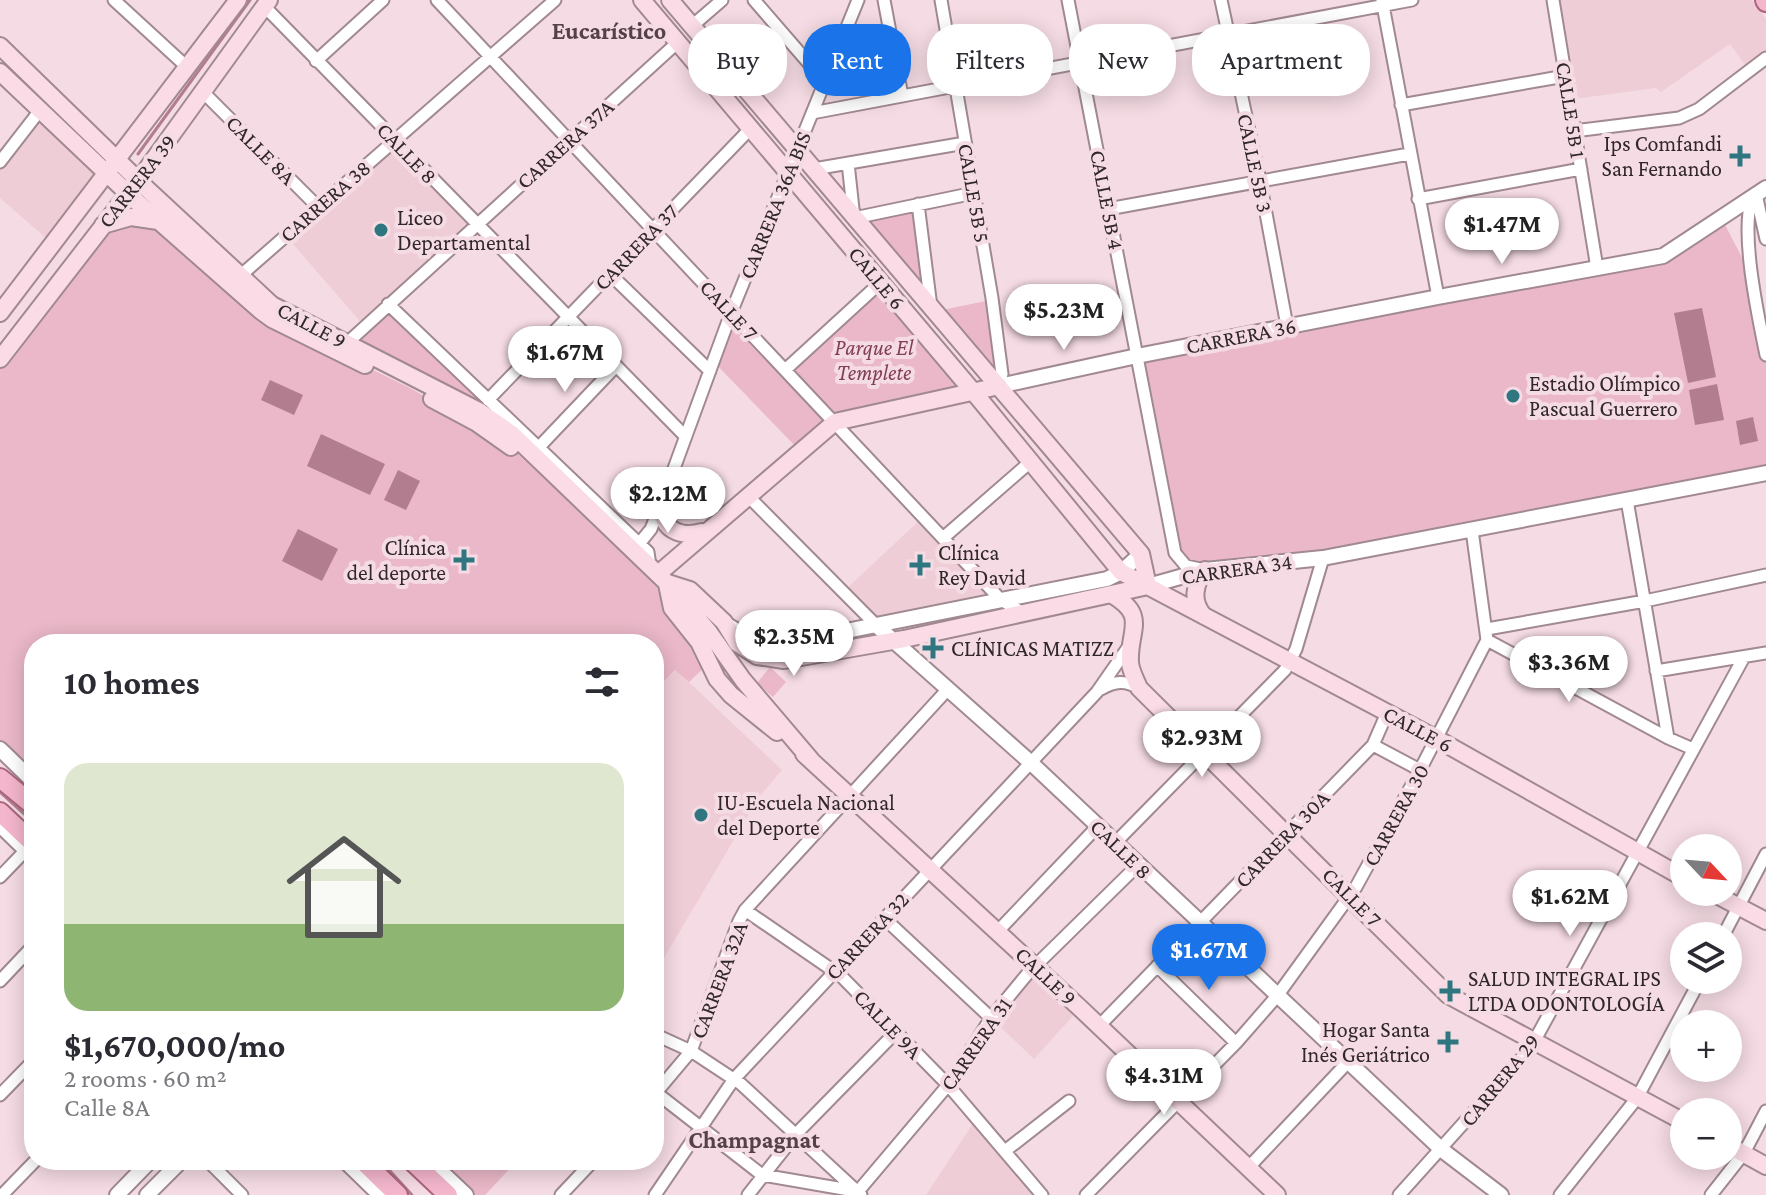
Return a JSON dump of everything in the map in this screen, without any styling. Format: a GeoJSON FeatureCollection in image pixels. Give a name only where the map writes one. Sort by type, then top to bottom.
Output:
{"type":"FeatureCollection","features":[{"type":"Feature","properties":{"kind":"main road","name":"CARRERA 39"},"geometry":{"type":"LineString","coordinates":[[0,313],[238,0]]}},
{"type":"Feature","properties":{"kind":"main road","name":"CALLE 6"},"geometry":{"type":"LineString","coordinates":[[642,0],[1121,572],[1437,739],[1670,870]]}},
{"type":"Feature","properties":{"kind":"main road","name":"CALLE 6"},"geometry":{"type":"LineString","coordinates":[[667,1],[690,24]]}},
{"type":"Feature","properties":{"kind":"main road","name":"CARRERA 39"},"geometry":{"type":"LineString","coordinates":[[0,359],[204,93],[266,3]]}},
{"type":"Feature","properties":{"kind":"main road","name":"CALLE 9"},"geometry":{"type":"LineString","coordinates":[[0,46],[133,187],[161,222],[272,319],[435,395],[479,411],[512,434],[658,574],[709,632],[743,680],[811,760],[998,931],[1277,1195]]}},
{"type":"Feature","properties":{"kind":"main road","name":"CALLE 9"},"geometry":{"type":"LineString","coordinates":[[0,72],[113,166]]}},
{"type":"Feature","properties":{"kind":"main road","name":"CALLE 6"},"geometry":{"type":"LineString","coordinates":[[752,96],[1141,554],[1148,586]]}},
{"type":"Feature","properties":{"kind":"main road","name":"CALLE 9"},"geometry":{"type":"LineString","coordinates":[[133,187],[279,310],[435,395]]}},
{"type":"Feature","properties":{"kind":"main road"},"geometry":{"type":"LineString","coordinates":[[102,226],[131,217],[161,222]]}},
{"type":"Feature","properties":{"kind":"main road","name":"CARRERA 36"},"geometry":{"type":"LineString","coordinates":[[658,574],[835,422],[999,386]]}},
{"type":"Feature","properties":{"kind":"main road"},"geometry":{"type":"LineString","coordinates":[[661,504],[663,519],[672,530],[685,535],[704,532]]}},
{"type":"Feature","properties":{"kind":"main road"},"geometry":{"type":"LineString","coordinates":[[1204,616],[1198,610],[1195,593],[1205,570]]}},
{"type":"Feature","properties":{"kind":"main road","name":"CARRERA 34"},"geometry":{"type":"LineString","coordinates":[[658,574],[690,590],[724,622],[737,643],[757,656],[784,660],[894,641],[1148,586]]}},
{"type":"Feature","properties":{"kind":"main road"},"geometry":{"type":"LineString","coordinates":[[1111,594],[1130,609],[1136,628],[1130,664],[1139,688]]}},
{"type":"Feature","properties":{"kind":"main road","name":"CALLE 7"},"geometry":{"type":"LineString","coordinates":[[1139,688],[1448,995],[1670,1115]]}},
{"type":"Feature","properties":{"kind":"main road"},"geometry":{"type":"LineString","coordinates":[[0,778],[24,798]]}},
{"type":"Feature","properties":{"kind":"main road"},"geometry":{"type":"LineString","coordinates":[[1,817],[24,844]]}},
{"type":"Feature","properties":{"kind":"main road"},"geometry":{"type":"LineString","coordinates":[[1739,907],[1766,921]]}},
{"type":"Feature","properties":{"kind":"main road"},"geometry":{"type":"LineString","coordinates":[[1744,1153],[1766,1166]]}},
{"type":"Feature","properties":{"kind":"main road"},"geometry":{"type":"LineString","coordinates":[[372,1170],[398,1195]]}},
{"type":"Feature","properties":{"kind":"main road"},"geometry":{"type":"LineString","coordinates":[[424,1170],[457,1195]]}},
{"type":"Feature","properties":{"kind":"street"},"geometry":{"type":"LineString","coordinates":[[114,0],[188,68]]}},
{"type":"Feature","properties":{"kind":"street"},"geometry":{"type":"LineString","coordinates":[[316,61],[383,0]]}},
{"type":"Feature","properties":{"kind":"street","name":"CALLE 7"},"geometry":{"type":"LineString","coordinates":[[437,0],[1001,600],[1025,614]]}},
{"type":"Feature","properties":{"kind":"street","name":"CARRERA 38"},"geometry":{"type":"LineString","coordinates":[[240,276],[555,0]]}},
{"type":"Feature","properties":{"kind":"street"},"geometry":{"type":"LineString","coordinates":[[694,24],[722,0]]}},
{"type":"Feature","properties":{"kind":"street"},"geometry":{"type":"LineString","coordinates":[[754,0],[803,57]]}},
{"type":"Feature","properties":{"kind":"street"},"geometry":{"type":"LineString","coordinates":[[858,0],[873,0]]}},
{"type":"Feature","properties":{"kind":"street","name":"CARRERA 36A BIS"},"geometry":{"type":"LineString","coordinates":[[848,24],[858,0]]}},
{"type":"Feature","properties":{"kind":"street"},"geometry":{"type":"LineString","coordinates":[[884,0],[888,24]]}},
{"type":"Feature","properties":{"kind":"street","name":"CALLE 5B 5"},"geometry":{"type":"LineString","coordinates":[[941,0],[945,24]]}},
{"type":"Feature","properties":{"kind":"street","name":"CALLE 5B 4"},"geometry":{"type":"LineString","coordinates":[[1068,0],[1073,24]]}},
{"type":"Feature","properties":{"kind":"street","name":"CALLE 5B 3"},"geometry":{"type":"LineString","coordinates":[[1221,0],[1225,24]]}},
{"type":"Feature","properties":{"kind":"street"},"geometry":{"type":"LineString","coordinates":[[1286,24],[1382,3],[1412,0]]}},
{"type":"Feature","properties":{"kind":"street","name":"CALLE 5B 1"},"geometry":{"type":"LineString","coordinates":[[1553,0],[1597,268]]}},
{"type":"Feature","properties":{"kind":"street","name":"CALLE 8"},"geometry":{"type":"LineString","coordinates":[[266,3],[316,61],[685,436]]}},
{"type":"Feature","properties":{"kind":"street"},"geometry":{"type":"LineString","coordinates":[[1382,3],[1438,297]]}},
{"type":"Feature","properties":{"kind":"street","name":"CARRERA 37A"},"geometry":{"type":"LineString","coordinates":[[346,344],[678,42]]}},
{"type":"Feature","properties":{"kind":"street"},"geometry":{"type":"LineString","coordinates":[[1574,131],[1679,118],[1699,109],[1766,58]]}},
{"type":"Feature","properties":{"kind":"street"},"geometry":{"type":"LineString","coordinates":[[1401,105],[1565,76]]}},
{"type":"Feature","properties":{"kind":"street","name":"CALLE 8A"},"geometry":{"type":"LineString","coordinates":[[204,93],[318,207]]}},
{"type":"Feature","properties":{"kind":"street","name":"CARRERA 36A BIS"},"geometry":{"type":"LineString","coordinates":[[639,544],[651,529],[731,313],[819,96]]}},
{"type":"Feature","properties":{"kind":"street"},"geometry":{"type":"LineString","coordinates":[[812,113],[902,96]]}},
{"type":"Feature","properties":{"kind":"street","name":"CALLE 5B 5"},"geometry":{"type":"LineString","coordinates":[[958,96],[992,298],[1002,374],[999,386]]}},
{"type":"Feature","properties":{"kind":"street","name":"CALLE 5B 4"},"geometry":{"type":"LineString","coordinates":[[1086,96],[1175,553],[1186,566],[1205,570]]}},
{"type":"Feature","properties":{"kind":"street","name":"CALLE 5B 3"},"geometry":{"type":"LineString","coordinates":[[1241,96],[1287,326]]}},
{"type":"Feature","properties":{"kind":"street"},"geometry":{"type":"LineString","coordinates":[[0,162],[41,109]]}},
{"type":"Feature","properties":{"kind":"street","name":"CARRERA 37"},"geometry":{"type":"LineString","coordinates":[[488,400],[751,128]]}},
{"type":"Feature","properties":{"kind":"street"},"geometry":{"type":"LineString","coordinates":[[814,169],[965,143]]}},
{"type":"Feature","properties":{"kind":"street"},"geometry":{"type":"LineString","coordinates":[[1108,209],[1409,154]]}},
{"type":"Feature","properties":{"kind":"street"},"geometry":{"type":"LineString","coordinates":[[848,163],[854,218],[974,193]]}},
{"type":"Feature","properties":{"kind":"street"},"geometry":{"type":"LineString","coordinates":[[1418,199],[1581,169]]}},
{"type":"Feature","properties":{"kind":"street"},"geometry":{"type":"LineString","coordinates":[[1758,193],[1766,239]]}},
{"type":"Feature","properties":{"kind":"street"},"geometry":{"type":"LineString","coordinates":[[1758,193],[1748,215],[1760,279],[1766,355]]}},
{"type":"Feature","properties":{"kind":"street","name":"CARRERA 36"},"geometry":{"type":"LineString","coordinates":[[999,386],[1287,326],[1663,256],[1758,193]]}},
{"type":"Feature","properties":{"kind":"street"},"geometry":{"type":"LineString","coordinates":[[918,204],[932,309]]}},
{"type":"Feature","properties":{"kind":"street"},"geometry":{"type":"LineString","coordinates":[[610,274],[710,371]]}},
{"type":"Feature","properties":{"kind":"street"},"geometry":{"type":"LineString","coordinates":[[785,370],[880,283]]}},
{"type":"Feature","properties":{"kind":"street","name":"CALLE 9"},"geometry":{"type":"LineString","coordinates":[[388,304],[648,552],[658,574]]}},
{"type":"Feature","properties":{"kind":"street"},"geometry":{"type":"LineString","coordinates":[[539,447],[616,366]]}},
{"type":"Feature","properties":{"kind":"street"},"geometry":{"type":"LineString","coordinates":[[943,538],[1029,463]]}},
{"type":"Feature","properties":{"kind":"street","name":"CARRERA 34"},"geometry":{"type":"LineString","coordinates":[[1148,586],[1205,570],[1323,558],[1766,473]]}},
{"type":"Feature","properties":{"kind":"street","name":"CALLE 8"},"geometry":{"type":"LineString","coordinates":[[747,495],[877,626],[1030,762],[1347,1063],[1442,1150],[1501,1195]]}},
{"type":"Feature","properties":{"kind":"street"},"geometry":{"type":"LineString","coordinates":[[1627,500],[1668,738]]}},
{"type":"Feature","properties":{"kind":"street"},"geometry":{"type":"LineString","coordinates":[[1472,530],[1487,634]]}},
{"type":"Feature","properties":{"kind":"street","name":"CARRERA 34"},"geometry":{"type":"LineString","coordinates":[[724,622],[742,636],[769,644],[786,643],[1107,579],[1121,572],[1141,554]]}},
{"type":"Feature","properties":{"kind":"street"},"geometry":{"type":"LineString","coordinates":[[1115,843],[1285,670],[1296,649],[1323,558]]}},
{"type":"Feature","properties":{"kind":"street"},"geometry":{"type":"LineString","coordinates":[[1487,634],[1766,575]]}},
{"type":"Feature","properties":{"kind":"street"},"geometry":{"type":"LineString","coordinates":[[1487,634],[1668,738],[1693,749]]}},
{"type":"Feature","properties":{"kind":"street","name":"CARRERA 30"},"geometry":{"type":"LineString","coordinates":[[1086,1195],[1236,1043],[1277,996],[1351,896],[1437,739],[1487,634]]}},
{"type":"Feature","properties":{"kind":"street","name":"CARRERA 32"},"geometry":{"type":"LineString","coordinates":[[655,1195],[734,1079],[1097,692],[1134,639]]}},
{"type":"Feature","properties":{"kind":"street"},"geometry":{"type":"LineString","coordinates":[[1656,671],[1766,653]]}},
{"type":"Feature","properties":{"kind":"street","name":"CARRERA 29"},"geometry":{"type":"LineString","coordinates":[[1399,1195],[1442,1150],[1534,1042],[1744,657]]}},
{"type":"Feature","properties":{"kind":"street"},"geometry":{"type":"LineString","coordinates":[[1097,692],[1121,682],[1129,682],[1139,688]]}},
{"type":"Feature","properties":{"kind":"street","name":"CARRERA 32A"},"geometry":{"type":"LineString","coordinates":[[664,1082],[691,1051],[745,910],[948,689]]}},
{"type":"Feature","properties":{"kind":"street","name":"CARRERA 30A"},"geometry":{"type":"LineString","coordinates":[[1099,1026],[1373,745],[1387,713]]}},
{"type":"Feature","properties":{"kind":"street"},"geometry":{"type":"LineString","coordinates":[[1373,745],[1420,770]]}},
{"type":"Feature","properties":{"kind":"street"},"geometry":{"type":"LineString","coordinates":[[0,749],[24,772]]}},
{"type":"Feature","properties":{"kind":"street"},"geometry":{"type":"LineString","coordinates":[[998,931],[1098,826]]}},
{"type":"Feature","properties":{"kind":"street"},"geometry":{"type":"LineString","coordinates":[[0,877],[24,853]]}},
{"type":"Feature","properties":{"kind":"street"},"geometry":{"type":"LineString","coordinates":[[1731,922],[1766,854]]}},
{"type":"Feature","properties":{"kind":"street","name":"CARRERA 31"},"geometry":{"type":"LineString","coordinates":[[858,1194],[948,1085],[991,1018],[1035,966],[1138,865]]}},
{"type":"Feature","properties":{"kind":"street","name":"CALLE 9A"},"geometry":{"type":"LineString","coordinates":[[745,910],[834,970],[948,1085],[1042,1195]]}},
{"type":"Feature","properties":{"kind":"street"},"geometry":{"type":"LineString","coordinates":[[884,918],[991,1018]]}},
{"type":"Feature","properties":{"kind":"street"},"geometry":{"type":"LineString","coordinates":[[0,981],[24,956]]}},
{"type":"Feature","properties":{"kind":"street"},"geometry":{"type":"LineString","coordinates":[[1157,966],[1236,1043]]}},
{"type":"Feature","properties":{"kind":"street"},"geometry":{"type":"LineString","coordinates":[[1560,1195],[1637,1098],[1693,994]]}},
{"type":"Feature","properties":{"kind":"street"},"geometry":{"type":"LineString","coordinates":[[748,1195],[796,1134],[896,1032]]}},
{"type":"Feature","properties":{"kind":"street"},"geometry":{"type":"LineString","coordinates":[[664,1039],[691,1051],[734,1079],[858,1194]]}},
{"type":"Feature","properties":{"kind":"street"},"geometry":{"type":"LineString","coordinates":[[1248,1168],[1347,1063]]}},
{"type":"Feature","properties":{"kind":"street"},"geometry":{"type":"LineString","coordinates":[[0,1095],[24,1070]]}},
{"type":"Feature","properties":{"kind":"street"},"geometry":{"type":"LineString","coordinates":[[664,1100],[762,1175],[858,1194]]}},
{"type":"Feature","properties":{"kind":"street"},"geometry":{"type":"LineString","coordinates":[[1005,1151],[1069,1101]]}},
{"type":"Feature","properties":{"kind":"street"},"geometry":{"type":"LineString","coordinates":[[1711,1195],[1744,1153],[1766,1111]]}},
{"type":"Feature","properties":{"kind":"street"},"geometry":{"type":"LineString","coordinates":[[2,1195],[26,1170]]}},
{"type":"Feature","properties":{"kind":"street"},"geometry":{"type":"LineString","coordinates":[[117,1195],[141,1170]]}},
{"type":"Feature","properties":{"kind":"street"},"geometry":{"type":"LineString","coordinates":[[147,1195],[172,1170]]}},
{"type":"Feature","properties":{"kind":"street"},"geometry":{"type":"LineString","coordinates":[[217,1170],[242,1195]]}},
{"type":"Feature","properties":{"kind":"street"},"geometry":{"type":"LineString","coordinates":[[354,1170],[380,1195]]}},
{"type":"Feature","properties":{"kind":"street"},"geometry":{"type":"LineString","coordinates":[[437,1170],[457,1195]]}},
{"type":"Feature","properties":{"kind":"street"},"geometry":{"type":"LineString","coordinates":[[561,1195],[585,1170]]}},
{"type":"Feature","properties":{"kind":"shaded area"},"geometry":{"type":"Polygon","coordinates":[[[1559,0],[1752,0],[1766,19],[1766,50],[1746,66],[1730,44],[1661,92],[1656,88],[1574,99],[1559,0]]]}},
{"type":"Feature","properties":{"kind":"shaded area"},"geometry":{"type":"Polygon","coordinates":[[[41,109],[107,173],[53,244],[0,198],[0,162],[41,109]]]}},
{"type":"Feature","properties":{"kind":"shaded area","name":"Liceo Departamental"},"geometry":{"type":"Polygon","coordinates":[[[394,141],[476,224],[364,326],[286,236],[394,141]]]}},
{"type":"Feature","properties":{"kind":"shaded area"},"geometry":{"type":"Polygon","coordinates":[[[1702,308],[1716,377],[1688,383],[1674,313],[1702,308]]]}},
{"type":"Feature","properties":{"kind":"shaded area"},"geometry":{"type":"Polygon","coordinates":[[[270,380],[303,395],[294,415],[261,400],[270,380]]]}},
{"type":"Feature","properties":{"kind":"shaded area"},"geometry":{"type":"Polygon","coordinates":[[[1717,384],[1724,420],[1695,425],[1689,390],[1717,384]]]}},
{"type":"Feature","properties":{"kind":"shaded area"},"geometry":{"type":"Polygon","coordinates":[[[1753,417],[1758,441],[1740,445],[1736,421],[1753,417]]]}},
{"type":"Feature","properties":{"kind":"shaded area"},"geometry":{"type":"Polygon","coordinates":[[[321,434],[385,464],[370,495],[307,466],[321,434]]]}},
{"type":"Feature","properties":{"kind":"shaded area"},"geometry":{"type":"Polygon","coordinates":[[[398,470],[420,481],[406,510],[384,500],[398,470]]]}},
{"type":"Feature","properties":{"kind":"shaded area","name":"Clínica Rey David"},"geometry":{"type":"Polygon","coordinates":[[[923,517],[1001,600],[877,626],[843,592],[923,517]]]}},
{"type":"Feature","properties":{"kind":"shaded area"},"geometry":{"type":"Polygon","coordinates":[[[298,529],[338,549],[322,581],[282,561],[298,529]]]}},
{"type":"Feature","properties":{"kind":"shaded area","name":"IU-Escuela Nacional del Deporte"},"geometry":{"type":"Polygon","coordinates":[[[676,670],[782,770],[759,797],[664,958],[664,682],[676,670]]]}},
{"type":"Feature","properties":{"kind":"shaded area"},"geometry":{"type":"Polygon","coordinates":[[[1029,972],[1080,1008],[1034,1059],[991,1018],[1029,972]]]}},
{"type":"Feature","properties":{"kind":"shaded area"},"geometry":{"type":"Polygon","coordinates":[[[976,1119],[1042,1195],[926,1195],[976,1119]]]}},
{"type":"Feature","properties":{"kind":"green space"},"geometry":{"type":"Polygon","coordinates":[[[916,206],[924,288],[866,220],[916,206]]]}},
{"type":"Feature","properties":{"kind":"green space"},"geometry":{"type":"Polygon","coordinates":[[[147,217],[330,349],[410,388],[505,442],[637,564],[650,567],[709,663],[689,682],[675,670],[664,682],[664,634],[24,634],[24,772],[0,749],[0,359],[102,226],[147,217]]]}},
{"type":"Feature","properties":{"kind":"green space"},"geometry":{"type":"Polygon","coordinates":[[[1721,217],[1753,279],[1766,355],[1766,473],[1323,558],[1205,570],[1182,561],[1137,356],[1663,256],[1721,217]]]}},
{"type":"Feature","properties":{"kind":"green space","name":"Parque El Templete"},"geometry":{"type":"Polygon","coordinates":[[[880,283],[972,391],[835,422],[800,451],[714,362],[731,313],[785,370],[880,283]]]}},
{"type":"Feature","properties":{"kind":"green space"},"geometry":{"type":"Polygon","coordinates":[[[991,300],[998,368],[993,371],[942,310],[991,300]]]}},
{"type":"Feature","properties":{"kind":"green space"},"geometry":{"type":"Polygon","coordinates":[[[388,304],[488,400],[479,411],[346,344],[388,304]]]}},
{"type":"Feature","properties":{"kind":"green space"},"geometry":{"type":"Polygon","coordinates":[[[770,667],[786,682],[773,697],[757,683],[770,667]]]}},
{"type":"Feature","properties":{"kind":"green space"},"geometry":{"type":"Polygon","coordinates":[[[440,1170],[509,1170],[485,1195],[466,1195],[440,1170]]]}},
{"type":"Feature","properties":{"kind":"waterway"},"geometry":{"type":"LineString","coordinates":[[138,154],[250,0]]}},
{"type":"Feature","properties":{"kind":"waterway"},"geometry":{"type":"LineString","coordinates":[[0,792],[24,814]]}},
{"type":"Feature","properties":{"kind":"waterway"},"geometry":{"type":"LineString","coordinates":[[389,1170],[412,1195]]}},
{"type":"Feature","properties":{"kind":"place","name":"Ips Comfandi San Fernando"},"geometry":{"type":"Point","coordinates":[1740,156]}},
{"type":"Feature","properties":{"kind":"place","name":"Liceo Departamental"},"geometry":{"type":"Point","coordinates":[381,230]}},
{"type":"Feature","properties":{"kind":"place","name":"Estadio Olímpico Pascual Guerrero"},"geometry":{"type":"Point","coordinates":[1513,396]}},
{"type":"Feature","properties":{"kind":"place","name":"Clínica del deporte"},"geometry":{"type":"Point","coordinates":[464,560]}},
{"type":"Feature","properties":{"kind":"place","name":"Clínica Rey David"},"geometry":{"type":"Point","coordinates":[920,565]}},
{"type":"Feature","properties":{"kind":"place","name":"CLÍNICAS MATIZZ"},"geometry":{"type":"Point","coordinates":[933,648]}},
{"type":"Feature","properties":{"kind":"place","name":"IU-Escuela Nacional del Deporte"},"geometry":{"type":"Point","coordinates":[701,815]}},
{"type":"Feature","properties":{"kind":"place","name":"SALUD INTEGRAL IPS LTDA ODONTOLOGÍA"},"geometry":{"type":"Point","coordinates":[1450,991]}},
{"type":"Feature","properties":{"kind":"place","name":"Hogar Santa Inés Geriátrico"},"geometry":{"type":"Point","coordinates":[1448,1042]}},
{"type":"Feature","properties":{"kind":"district","name":"Eucarístico"},"geometry":{"type":"Point","coordinates":[609,30]}},
{"type":"Feature","properties":{"kind":"district","name":"Champagnat"},"geometry":{"type":"Point","coordinates":[754,1139]}}]}
